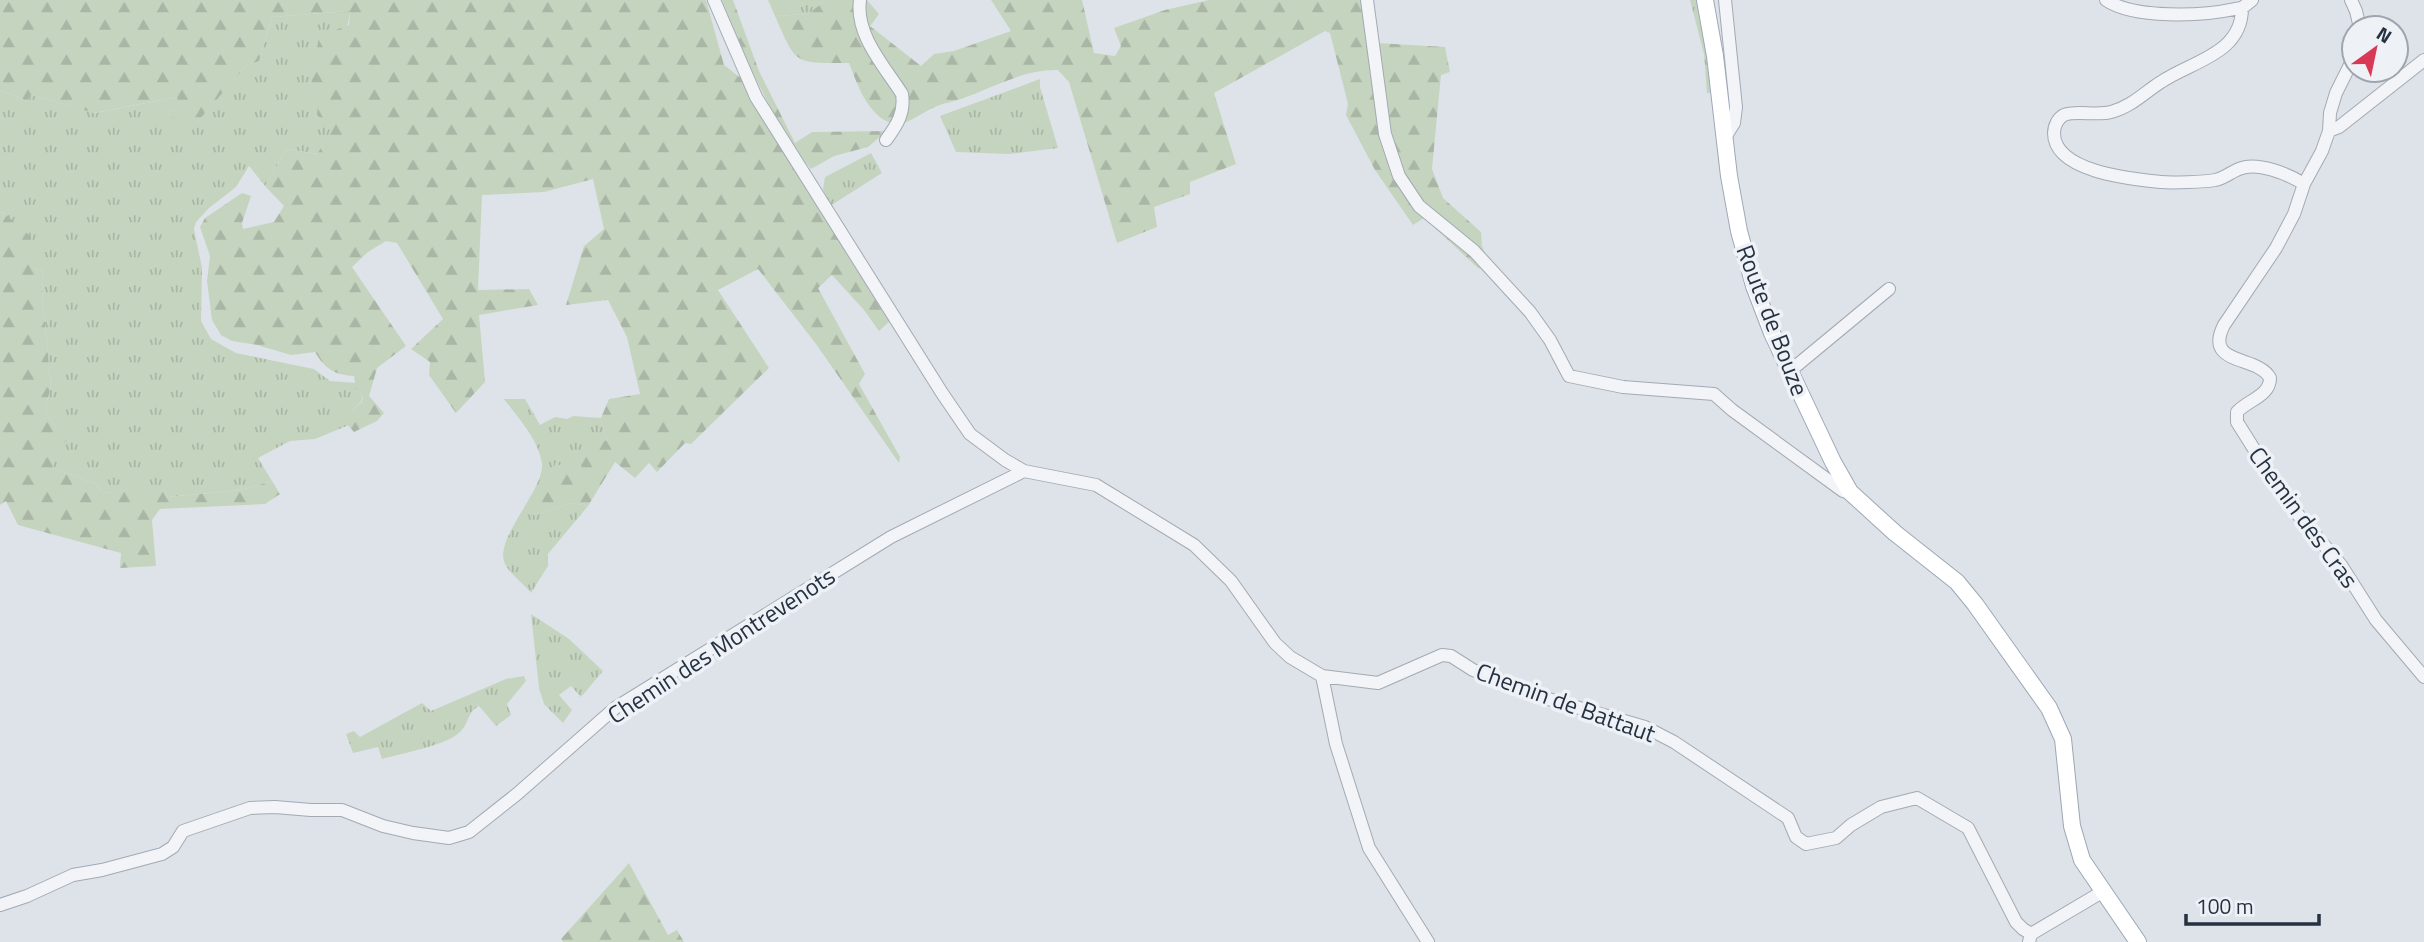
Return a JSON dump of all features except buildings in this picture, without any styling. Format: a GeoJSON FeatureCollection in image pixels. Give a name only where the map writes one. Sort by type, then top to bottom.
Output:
{"type":"FeatureCollection","features":[{"type":"Feature","properties":{"kind":"main road","name":"Route de Bouze"},"geometry":{"type":"LineString","coordinates":[[1705,0],[1737,220],[1748,264],[1772,333],[1850,492],[1887,527],[1957,582],[2049,708],[2063,739],[2071,825],[2082,860],[2138,942]]}},
{"type":"Feature","properties":{"kind":"street"},"geometry":{"type":"LineString","coordinates":[[714,0],[756,97],[942,393],[970,434],[1024,471]]}},
{"type":"Feature","properties":{"kind":"street"},"geometry":{"type":"LineString","coordinates":[[860,0],[858,12],[862,28],[902,94],[904,106],[899,122],[886,140]]}},
{"type":"Feature","properties":{"kind":"street"},"geometry":{"type":"LineString","coordinates":[[1367,0],[1385,135],[1399,176],[1419,206],[1474,251],[1530,312],[1550,340],[1569,376],[1623,387],[1714,394],[1731,410],[1843,491],[1850,492]]}},
{"type":"Feature","properties":{"kind":"street"},"geometry":{"type":"LineString","coordinates":[[1724,139],[1734,123],[1736,107],[1725,0]]}},
{"type":"Feature","properties":{"kind":"street"},"geometry":{"type":"LineString","coordinates":[[2106,0],[2123,9],[2180,16],[2221,12],[2247,4]]}},
{"type":"Feature","properties":{"kind":"street"},"geometry":{"type":"LineString","coordinates":[[2247,4],[2237,30],[2219,51],[2172,75],[2120,109],[2099,115],[2066,114],[2059,119],[2055,127],[2055,142],[2063,155],[2071,161],[2104,173],[2164,183],[2215,180],[2241,167],[2252,166],[2273,171],[2304,184],[2322,151],[2329,131],[2334,99],[2341,84]]}},
{"type":"Feature","properties":{"kind":"street"},"geometry":{"type":"LineString","coordinates":[[2329,131],[2339,127],[2424,60]]}},
{"type":"Feature","properties":{"kind":"street","name":"Chemin des Cras"},"geometry":{"type":"LineString","coordinates":[[2304,184],[2287,227],[2270,258],[2220,334],[2219,343],[2225,353],[2263,369],[2270,378],[2270,385],[2265,392],[2237,412],[2236,419],[2288,503],[2341,565],[2376,620],[2424,677]]}},
{"type":"Feature","properties":{"kind":"street"},"geometry":{"type":"LineString","coordinates":[[1790,370],[1889,289]]}},
{"type":"Feature","properties":{"kind":"street","name":"Chemin de Battaut"},"geometry":{"type":"LineString","coordinates":[[1024,471],[1096,485],[1194,545],[1231,581],[1275,643],[1290,657],[1322,676],[1378,683],[1442,655],[1451,656],[1473,670],[1545,698],[1645,727],[1674,742],[1787,818],[1796,836],[1806,844],[1836,838],[1851,825],[1881,807],[1917,798],[1968,828],[2016,922],[2030,938]]}},
{"type":"Feature","properties":{"kind":"street","name":"Chemin des Montrevenots"},"geometry":{"type":"LineString","coordinates":[[0,905],[73,875],[162,854],[173,847],[183,831],[250,808],[342,810],[383,827],[449,838],[469,832],[517,794],[615,708],[891,537],[1024,471]]}},
{"type":"Feature","properties":{"kind":"street"},"geometry":{"type":"LineString","coordinates":[[1322,676],[1336,744],[1369,848],[1428,942]]}},
{"type":"Feature","properties":{"kind":"street"},"geometry":{"type":"LineString","coordinates":[[2030,938],[2102,892]]}},
{"type":"Feature","properties":{"kind":"green space"},"geometry":{"type":"Polygon","coordinates":[[[0,0],[706,0],[724,65],[742,79],[891,320],[879,331],[832,275],[818,288],[865,374],[859,384],[900,457],[899,463],[816,344],[758,269],[718,290],[769,368],[691,444],[685,443],[657,472],[649,463],[635,478],[615,462],[588,506],[571,503],[531,516],[556,463],[579,479],[585,474],[575,453],[607,440],[601,418],[609,399],[640,394],[627,337],[608,300],[566,305],[584,246],[604,229],[593,179],[544,192],[482,195],[478,290],[529,289],[538,305],[479,315],[485,382],[456,413],[429,375],[430,362],[411,349],[443,319],[397,243],[386,241],[368,252],[352,267],[406,346],[377,368],[369,396],[384,413],[377,421],[354,432],[342,419],[362,402],[363,395],[356,389],[354,376],[331,370],[315,352],[291,355],[232,341],[221,335],[212,320],[207,281],[210,256],[200,227],[205,218],[242,193],[251,196],[242,223],[243,229],[274,222],[284,206],[265,186],[287,149],[317,154],[332,130],[317,115],[318,101],[309,97],[319,36],[349,25],[350,11],[272,17],[259,61],[246,66],[192,128],[165,112],[179,107],[177,97],[94,113],[31,95],[27,101],[0,90],[0,0]]]}},
{"type":"Feature","properties":{"kind":"green space"},"geometry":{"type":"Polygon","coordinates":[[[722,0],[733,0],[759,71],[795,143],[812,132],[887,131],[868,147],[834,156],[811,169],[786,139],[749,65],[722,0]]]}},
{"type":"Feature","properties":{"kind":"green space"},"geometry":{"type":"Polygon","coordinates":[[[768,0],[826,0],[808,14],[775,16],[768,0]]]}},
{"type":"Feature","properties":{"kind":"green space"},"geometry":{"type":"Polygon","coordinates":[[[826,0],[867,0],[879,14],[870,26],[921,66],[934,54],[954,51],[1011,31],[991,0],[1082,0],[1094,53],[1115,56],[1121,46],[1114,28],[1165,10],[1209,0],[1371,0],[1377,43],[1445,47],[1450,72],[1441,75],[1432,169],[1443,198],[1481,232],[1482,246],[1487,258],[1479,269],[1424,218],[1413,225],[1375,170],[1346,115],[1348,104],[1330,33],[1325,31],[1214,93],[1236,164],[1190,182],[1190,194],[1154,207],[1157,227],[1117,243],[1069,82],[1058,70],[1008,80],[938,106],[908,121],[891,123],[869,106],[849,63],[807,61],[794,53],[788,44],[775,16],[808,14],[826,0]]]}},
{"type":"Feature","properties":{"kind":"green space"},"geometry":{"type":"Polygon","coordinates":[[[1690,0],[1700,0],[1714,92],[1707,93],[1704,54],[1690,0]]]}},
{"type":"Feature","properties":{"kind":"green space"},"geometry":{"type":"Polygon","coordinates":[[[350,11],[344,37],[319,101],[317,115],[333,129],[317,154],[287,149],[265,186],[249,166],[236,187],[209,208],[196,222],[194,229],[202,268],[201,321],[211,339],[236,353],[314,369],[330,381],[357,383],[356,389],[363,395],[361,402],[343,419],[349,425],[315,439],[290,441],[258,458],[272,481],[241,490],[167,497],[164,489],[103,493],[96,484],[55,469],[51,459],[56,427],[45,410],[51,386],[42,292],[44,272],[30,266],[5,214],[0,211],[0,90],[27,101],[31,95],[95,113],[177,97],[180,107],[165,112],[192,127],[246,66],[259,61],[272,17],[350,11]]]}},
{"type":"Feature","properties":{"kind":"green space"},"geometry":{"type":"Polygon","coordinates":[[[1040,79],[1058,148],[1009,154],[956,152],[940,116],[1040,79]]]}},
{"type":"Feature","properties":{"kind":"green space"},"geometry":{"type":"Polygon","coordinates":[[[871,153],[882,173],[830,206],[823,189],[825,177],[871,153]]]}},
{"type":"Feature","properties":{"kind":"green space"},"geometry":{"type":"Polygon","coordinates":[[[0,211],[31,237],[30,266],[44,272],[42,292],[51,386],[45,410],[56,427],[70,436],[51,459],[55,469],[96,484],[103,493],[164,488],[167,497],[241,490],[272,481],[280,494],[265,504],[160,509],[152,520],[156,566],[120,568],[121,553],[18,525],[6,501],[0,505],[0,211]]]}},
{"type":"Feature","properties":{"kind":"green space"},"geometry":{"type":"Polygon","coordinates":[[[504,399],[525,399],[540,425],[555,417],[601,418],[607,440],[586,474],[579,480],[556,463],[533,515],[571,503],[588,506],[548,554],[548,566],[531,593],[507,568],[503,554],[512,528],[535,488],[542,464],[537,446],[504,399]]]}},
{"type":"Feature","properties":{"kind":"green space"},"geometry":{"type":"Polygon","coordinates":[[[531,614],[569,639],[603,671],[581,697],[571,686],[559,695],[572,710],[563,723],[544,704],[539,688],[531,614]]]}},
{"type":"Feature","properties":{"kind":"green space"},"geometry":{"type":"Polygon","coordinates":[[[524,676],[526,681],[507,704],[511,715],[496,726],[479,706],[472,711],[460,732],[445,741],[382,759],[378,747],[353,753],[346,734],[354,731],[360,737],[422,703],[431,711],[506,679],[524,676]]]}},
{"type":"Feature","properties":{"kind":"green space"},"geometry":{"type":"Polygon","coordinates":[[[629,863],[668,935],[677,930],[684,942],[563,942],[561,939],[629,863]]]}}]}
